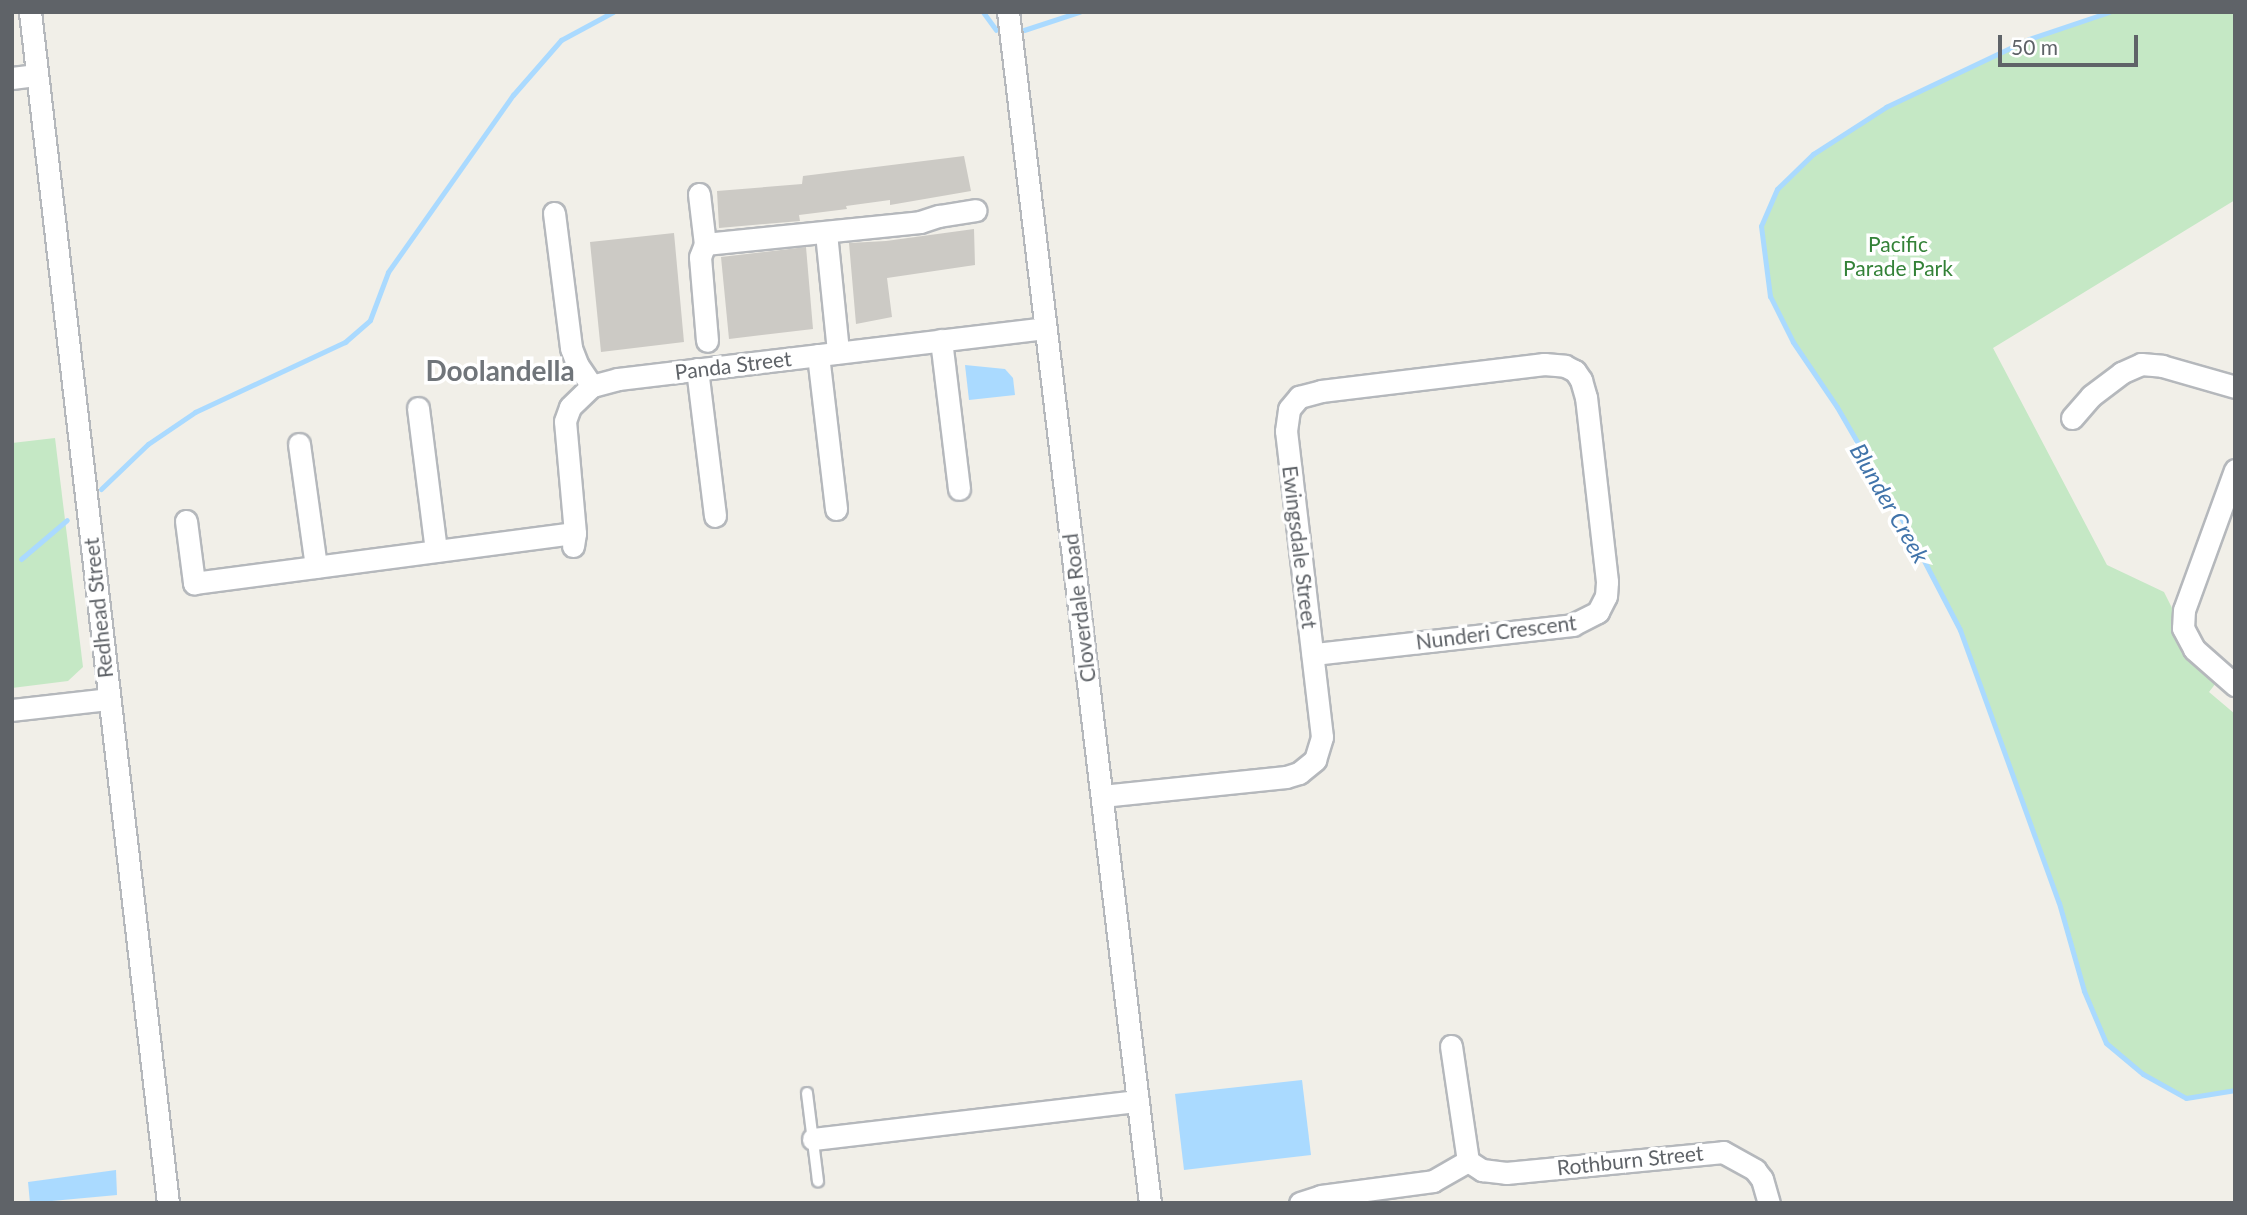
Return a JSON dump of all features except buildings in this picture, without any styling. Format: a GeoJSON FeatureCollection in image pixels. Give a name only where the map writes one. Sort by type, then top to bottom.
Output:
{"type":"FeatureCollection","features":[{"type":"Feature","properties":{"kind":"street","name":"Redhead Street"},"geometry":{"type":"LineString","coordinates":[[30,12],[168,1203]]}},
{"type":"Feature","properties":{"kind":"street","name":"Cloverdale Road"},"geometry":{"type":"LineString","coordinates":[[1008,12],[1150,1203]]}},
{"type":"Feature","properties":{"kind":"street"},"geometry":{"type":"LineString","coordinates":[[12,78],[37,75]]}},
{"type":"Feature","properties":{"kind":"street"},"geometry":{"type":"LineString","coordinates":[[699,194],[705,244],[700,257],[707,341]]}},
{"type":"Feature","properties":{"kind":"street"},"geometry":{"type":"LineString","coordinates":[[705,244],[920,222],[939,216],[976,211]]}},
{"type":"Feature","properties":{"kind":"street"},"geometry":{"type":"LineString","coordinates":[[186,521],[194,583],[436,551],[574,540],[565,421],[570,407],[592,386],[577,365],[571,348],[554,213]]}},
{"type":"Feature","properties":{"kind":"street"},"geometry":{"type":"LineString","coordinates":[[826,233],[828,354],[836,509]]}},
{"type":"Feature","properties":{"kind":"street","name":"Panda Street"},"geometry":{"type":"LineString","coordinates":[[592,386],[618,379],[696,369],[1045,328]]}},
{"type":"Feature","properties":{"kind":"street"},"geometry":{"type":"LineString","coordinates":[[941,340],[959,489]]}},
{"type":"Feature","properties":{"kind":"street","name":"Ewingsdale Street"},"geometry":{"type":"LineString","coordinates":[[1102,796],[1299,773],[1315,760],[1322,737],[1286,431],[1286,418],[1294,401],[1308,393],[1321,391],[1544,364],[1564,366],[1575,372]]}},
{"type":"Feature","properties":{"kind":"street"},"geometry":{"type":"LineString","coordinates":[[2072,418],[2091,396],[2121,373],[2141,364],[2162,366],[2235,387]]}},
{"type":"Feature","properties":{"kind":"street"},"geometry":{"type":"LineString","coordinates":[[696,369],[715,516]]}},
{"type":"Feature","properties":{"kind":"street","name":"Nunderi Crescent"},"geometry":{"type":"LineString","coordinates":[[1313,654],[1573,625],[1598,612],[1606,596],[1607,582],[1586,397],[1581,380],[1575,372]]}},
{"type":"Feature","properties":{"kind":"street"},"geometry":{"type":"LineString","coordinates":[[418,408],[436,551]]}},
{"type":"Feature","properties":{"kind":"street"},"geometry":{"type":"LineString","coordinates":[[299,444],[316,567]]}},
{"type":"Feature","properties":{"kind":"street"},"geometry":{"type":"LineString","coordinates":[[2235,470],[2184,610],[2183,628],[2194,649],[2235,685]]}},
{"type":"Feature","properties":{"kind":"street"},"geometry":{"type":"LineString","coordinates":[[12,710],[108,699]]}},
{"type":"Feature","properties":{"kind":"street"},"geometry":{"type":"LineString","coordinates":[[1300,1203],[1321,1196],[1433,1181],[1468,1161],[1451,1046]]}},
{"type":"Feature","properties":{"kind":"street"},"geometry":{"type":"LineString","coordinates":[[813,1139],[1138,1101]]}},
{"type":"Feature","properties":{"kind":"street","name":"Rothburn Street"},"geometry":{"type":"LineString","coordinates":[[1468,1161],[1482,1170],[1506,1173],[1723,1152],[1755,1170],[1762,1179],[1769,1203]]}},
{"type":"Feature","properties":{"kind":"lane"},"geometry":{"type":"LineString","coordinates":[[807,1093],[818,1181]]}},
{"type":"Feature","properties":{"kind":"green space","name":"Pacific Parade Park"},"geometry":{"type":"Polygon","coordinates":[[[2109,12],[2235,12],[2235,200],[1993,348],[2107,565],[2164,592],[2172,608],[2176,633],[2219,679],[2209,692],[2235,714],[2235,1090],[2186,1098],[2143,1074],[2106,1043],[2084,991],[2059,903],[1960,630],[1907,528],[1837,407],[1793,342],[1770,296],[1761,226],[1777,189],[1813,154],[1886,107],[2029,39],[2109,12]]]}},
{"type":"Feature","properties":{"kind":"green space"},"geometry":{"type":"Polygon","coordinates":[[[55,438],[83,667],[68,681],[12,688],[12,443],[55,438]]]}},
{"type":"Feature","properties":{"kind":"water"},"geometry":{"type":"Polygon","coordinates":[[[965,365],[1005,369],[1013,378],[1015,395],[969,400],[965,365]]]}},
{"type":"Feature","properties":{"kind":"water"},"geometry":{"type":"Polygon","coordinates":[[[1302,1080],[1311,1155],[1184,1170],[1175,1094],[1302,1080]]]}},
{"type":"Feature","properties":{"kind":"water"},"geometry":{"type":"Polygon","coordinates":[[[116,1170],[117,1195],[30,1203],[28,1182],[116,1170]]]}},
{"type":"Feature","properties":{"kind":"waterway"},"geometry":{"type":"LineString","coordinates":[[101,489],[148,444],[195,412],[345,342],[370,320],[388,272],[513,95],[561,40],[613,12]]}},
{"type":"Feature","properties":{"kind":"waterway"},"geometry":{"type":"LineString","coordinates":[[983,12],[996,30]]}},
{"type":"Feature","properties":{"kind":"waterway"},"geometry":{"type":"LineString","coordinates":[[1024,30],[1079,12]]}},
{"type":"Feature","properties":{"kind":"waterway","name":"Blunder Creek"},"geometry":{"type":"LineString","coordinates":[[2109,12],[2029,39],[1886,107],[1813,154],[1777,189],[1761,226],[1770,296],[1793,342],[1837,407],[1907,528],[1960,630],[2059,903],[2084,991],[2106,1043],[2143,1074],[2186,1098],[2235,1090]]}},
{"type":"Feature","properties":{"kind":"waterway"},"geometry":{"type":"LineString","coordinates":[[21,559],[67,520]]}},
{"type":"Feature","properties":{"kind":"district","name":"Doolandella"},"geometry":{"type":"Point","coordinates":[500,370]}}]}
